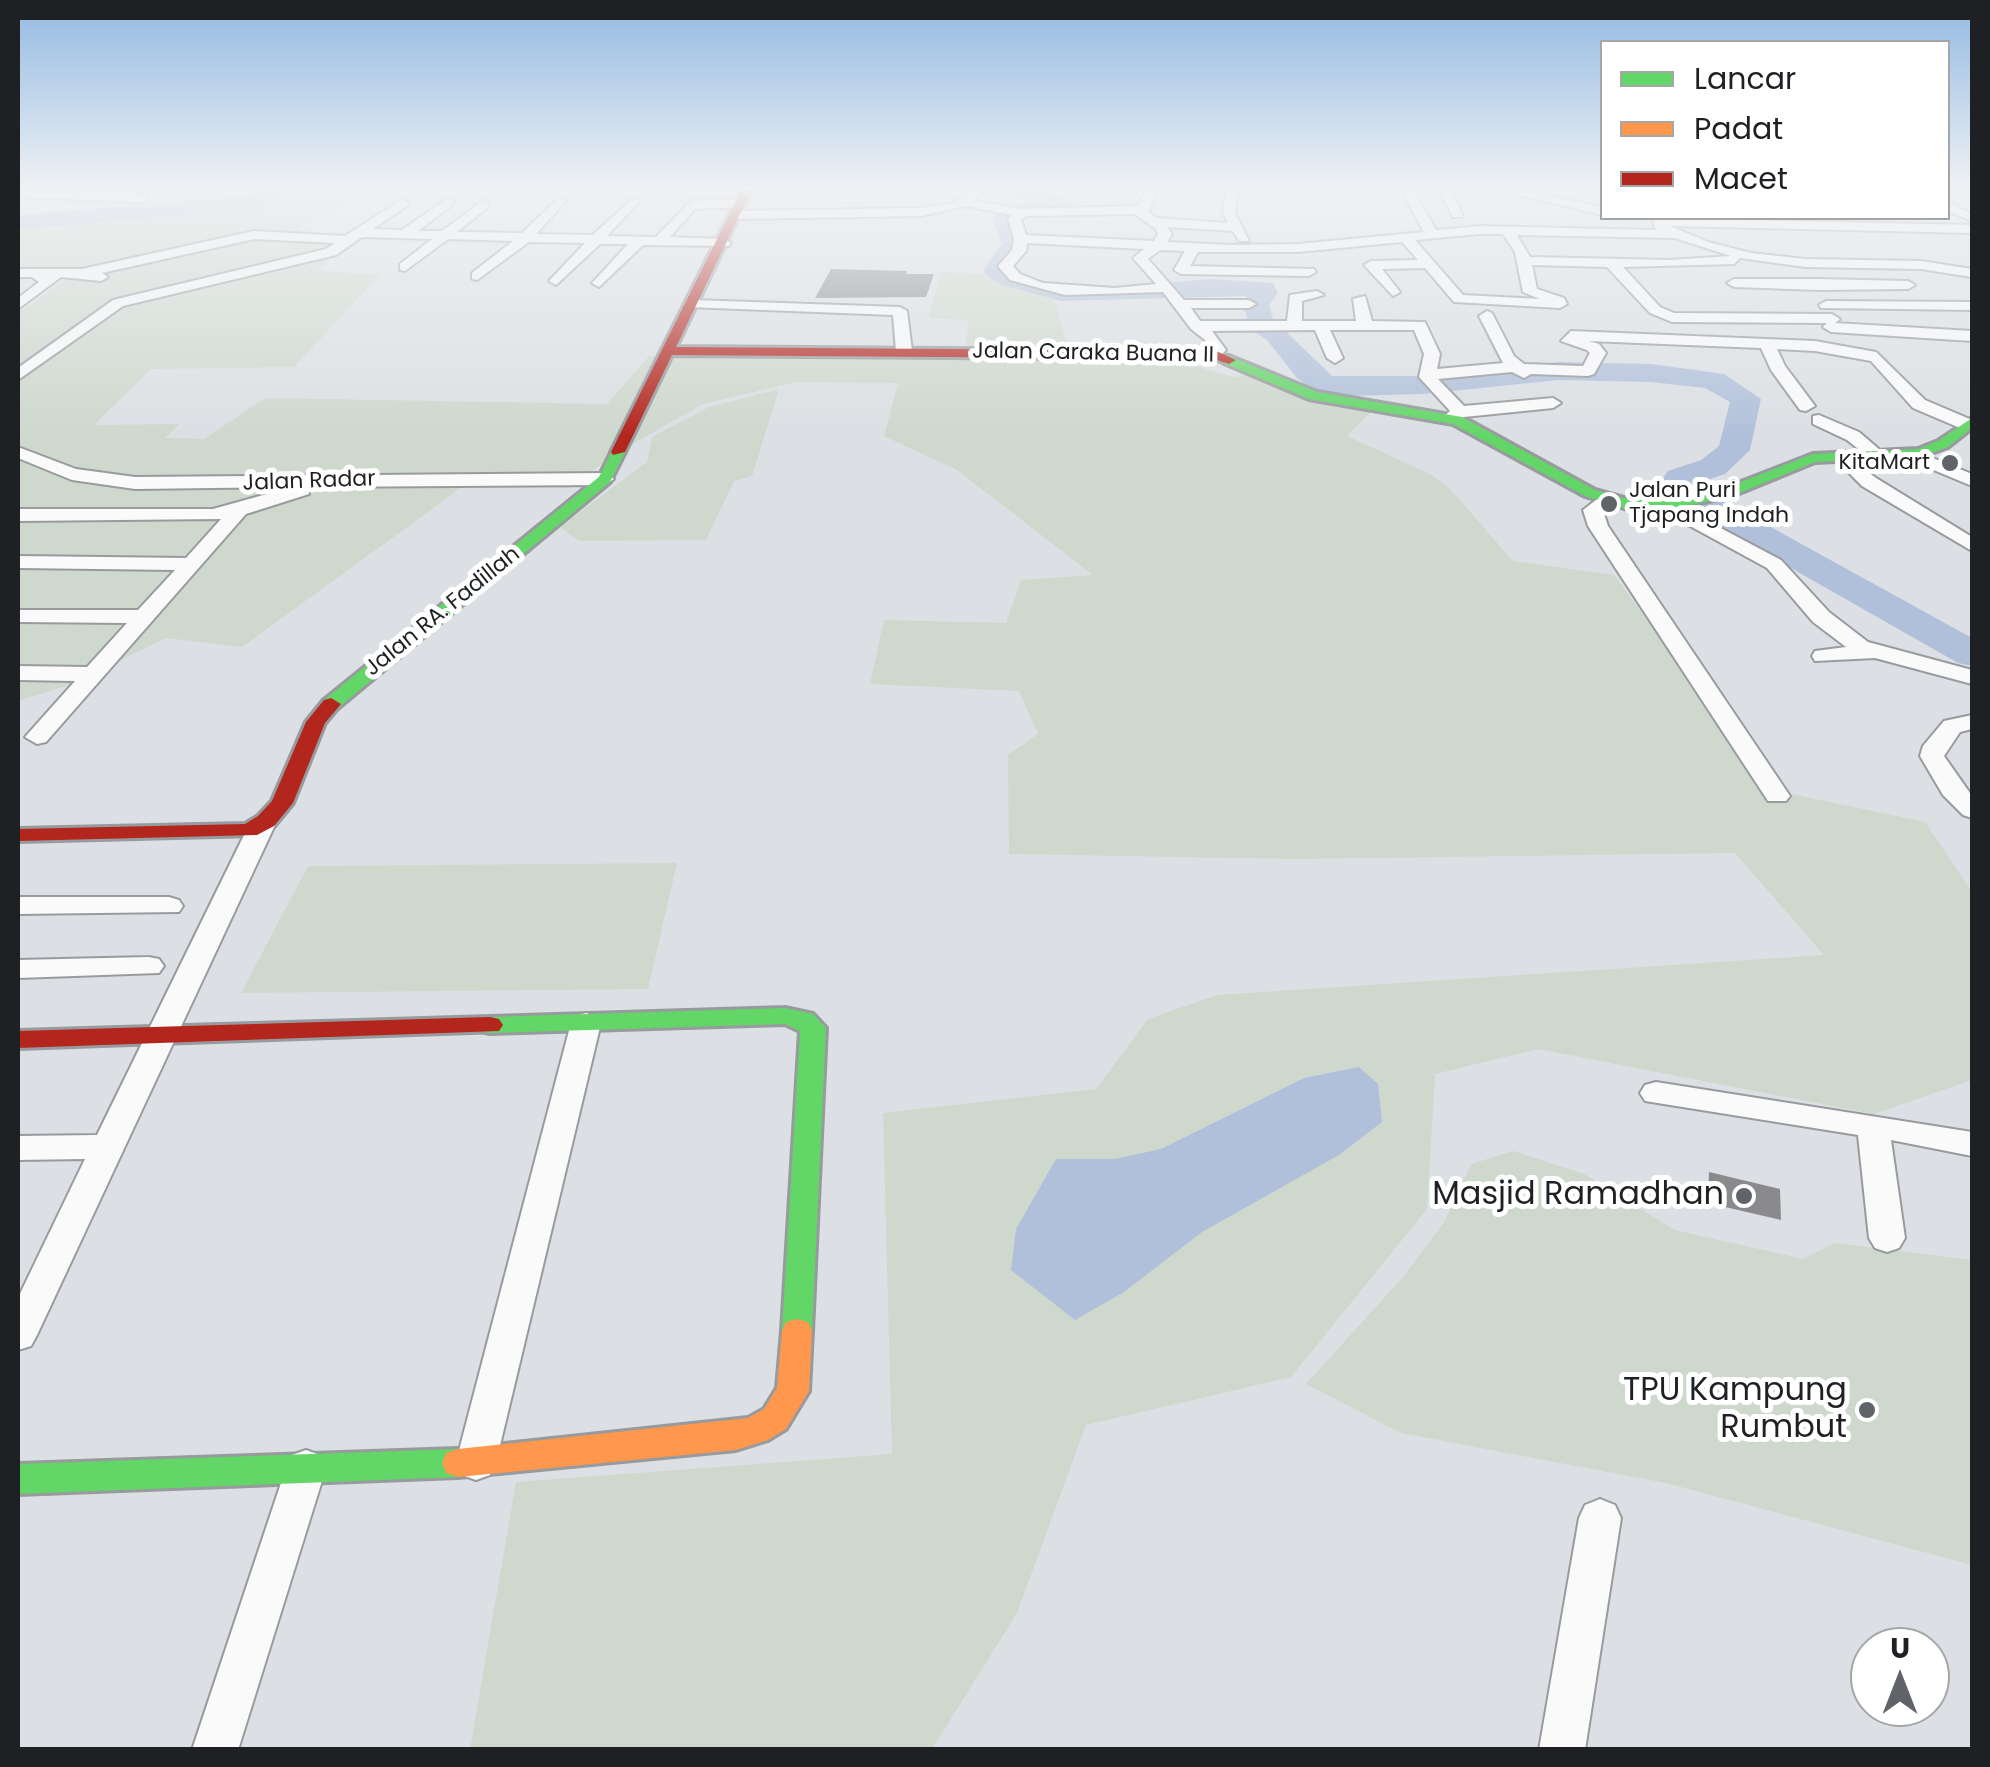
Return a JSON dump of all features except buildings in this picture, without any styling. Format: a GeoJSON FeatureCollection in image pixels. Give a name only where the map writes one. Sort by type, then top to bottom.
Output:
{"type":"FeatureCollection","features":[{"type":"Feature","properties":{"kind":"street"},"geometry":{"type":"LineString","coordinates":[[18,275],[89,271]]}},
{"type":"Feature","properties":{"kind":"street"},"geometry":{"type":"LineString","coordinates":[[18,375],[114,305],[254,271]]}},
{"type":"Feature","properties":{"kind":"street"},"geometry":{"type":"LineString","coordinates":[[477,276],[483,271]]}},
{"type":"Feature","properties":{"kind":"street"},"geometry":{"type":"LineString","coordinates":[[556,281],[565,271]]}},
{"type":"Feature","properties":{"kind":"street"},"geometry":{"type":"LineString","coordinates":[[599,283],[610,271]]}},
{"type":"Feature","properties":{"kind":"street","name":"Jalan RA. Fadillah"},"geometry":{"type":"LineString","coordinates":[[262,824],[282,803],[316,722],[335,699],[605,479],[709,271]]}},
{"type":"Feature","properties":{"kind":"street"},"geometry":{"type":"LineString","coordinates":[[1009,271],[1030,284],[1098,292],[1171,293],[1249,304]]}},
{"type":"Feature","properties":{"kind":"street"},"geometry":{"type":"LineString","coordinates":[[1152,271],[1196,326],[1211,337],[1218,350],[1216,355]]}},
{"type":"Feature","properties":{"kind":"street"},"geometry":{"type":"LineString","coordinates":[[1188,271],[1314,282]]}},
{"type":"Feature","properties":{"kind":"street"},"geometry":{"type":"LineString","coordinates":[[1309,271],[1314,282]]}},
{"type":"Feature","properties":{"kind":"street"},"geometry":{"type":"LineString","coordinates":[[1376,271],[1394,292]]}},
{"type":"Feature","properties":{"kind":"street"},"geometry":{"type":"LineString","coordinates":[[1435,271],[1463,300],[1560,303],[1557,298],[1530,292],[1526,271]]}},
{"type":"Feature","properties":{"kind":"street"},"geometry":{"type":"LineString","coordinates":[[1619,271],[1656,310],[1686,318],[1830,317],[1905,306],[1972,306]]}},
{"type":"Feature","properties":{"kind":"street"},"geometry":{"type":"LineString","coordinates":[[1811,271],[1830,317],[1826,348]]}},
{"type":"Feature","properties":{"kind":"street"},"geometry":{"type":"LineString","coordinates":[[1925,271],[1958,290]]}},
{"type":"Feature","properties":{"kind":"street"},"geometry":{"type":"LineString","coordinates":[[82,273],[159,293]]}},
{"type":"Feature","properties":{"kind":"street"},"geometry":{"type":"LineString","coordinates":[[18,275],[54,278],[18,305]]}},
{"type":"Feature","properties":{"kind":"street"},"geometry":{"type":"LineString","coordinates":[[1294,326],[1295,298],[1314,282]]}},
{"type":"Feature","properties":{"kind":"street"},"geometry":{"type":"LineString","coordinates":[[1734,283],[1908,285]]}},
{"type":"Feature","properties":{"kind":"street"},"geometry":{"type":"LineString","coordinates":[[1360,299],[1365,326]]}},
{"type":"Feature","properties":{"kind":"street"},"geometry":{"type":"LineString","coordinates":[[693,304],[900,311],[904,351]]}},
{"type":"Feature","properties":{"kind":"street"},"geometry":{"type":"LineString","coordinates":[[1905,306],[1940,334]]}},
{"type":"Feature","properties":{"kind":"street"},"geometry":{"type":"LineString","coordinates":[[1486,316],[1519,370]]}},
{"type":"Feature","properties":{"kind":"street"},"geometry":{"type":"LineString","coordinates":[[1830,317],[1972,336]]}},
{"type":"Feature","properties":{"kind":"street"},"geometry":{"type":"LineString","coordinates":[[1320,325],[1335,358]]}},
{"type":"Feature","properties":{"kind":"street"},"geometry":{"type":"LineString","coordinates":[[1196,326],[1422,326],[1432,354],[1430,380],[1456,415],[1553,403]]}},
{"type":"Feature","properties":{"kind":"street"},"geometry":{"type":"LineString","coordinates":[[1430,380],[1519,370],[1588,371],[1598,353],[1593,347],[1569,340],[1571,336],[1766,343],[1826,348],[1880,359],[1897,384],[1918,404],[1969,423]]}},
{"type":"Feature","properties":{"kind":"street"},"geometry":{"type":"LineString","coordinates":[[1766,343],[1777,367],[1812,413],[1853,436],[1878,456]]}},
{"type":"Feature","properties":{"kind":"street","name":"Jalan Caraka Buana II"},"geometry":{"type":"LineString","coordinates":[[670,350],[1216,355],[1314,396],[1456,415],[1605,499]]}},
{"type":"Feature","properties":{"kind":"street"},"geometry":{"type":"LineString","coordinates":[[1777,796],[1598,526],[1593,510],[1605,499],[1630,505],[1704,500],[1736,491],[1798,462],[1840,456],[1914,455],[1943,444],[1969,423]]}},
{"type":"Feature","properties":{"kind":"street","name":"Jalan Radar"},"geometry":{"type":"LineString","coordinates":[[18,452],[72,474],[135,483],[605,479]]}},
{"type":"Feature","properties":{"kind":"street"},"geometry":{"type":"LineString","coordinates":[[1914,455],[1972,481]]}},
{"type":"Feature","properties":{"kind":"street"},"geometry":{"type":"LineString","coordinates":[[1840,456],[1869,482],[1970,533]]}},
{"type":"Feature","properties":{"kind":"street"},"geometry":{"type":"LineString","coordinates":[[18,515],[178,516],[238,511],[328,481]]}},
{"type":"Feature","properties":{"kind":"street"},"geometry":{"type":"LineString","coordinates":[[1670,503],[1774,564],[1836,631],[1871,652],[1972,677]]}},
{"type":"Feature","properties":{"kind":"street"},"geometry":{"type":"LineString","coordinates":[[37,738],[238,511]]}},
{"type":"Feature","properties":{"kind":"street"},"geometry":{"type":"LineString","coordinates":[[18,562],[191,564]]}},
{"type":"Feature","properties":{"kind":"street"},"geometry":{"type":"LineString","coordinates":[[18,616],[144,616]]}},
{"type":"Feature","properties":{"kind":"street"},"geometry":{"type":"LineString","coordinates":[[1823,656],[1871,652]]}},
{"type":"Feature","properties":{"kind":"street"},"geometry":{"type":"LineString","coordinates":[[18,673],[93,674]]}},
{"type":"Feature","properties":{"kind":"street"},"geometry":{"type":"LineString","coordinates":[[1962,724],[1935,746],[1932,756],[1952,790],[1972,810]]}},
{"type":"Feature","properties":{"kind":"street"},"geometry":{"type":"LineString","coordinates":[[18,835],[226,834],[262,824]]}},
{"type":"Feature","properties":{"kind":"street"},"geometry":{"type":"LineString","coordinates":[[18,1335],[262,824]]}},
{"type":"Feature","properties":{"kind":"street"},"geometry":{"type":"LineString","coordinates":[[18,906],[169,906]]}},
{"type":"Feature","properties":{"kind":"street"},"geometry":{"type":"LineString","coordinates":[[18,969],[149,966]]}},
{"type":"Feature","properties":{"kind":"street"},"geometry":{"type":"LineString","coordinates":[[18,1040],[785,1016],[804,1020],[813,1028],[815,1052],[793,1391],[775,1419],[736,1436],[476,1462],[18,1479]]}},
{"type":"Feature","properties":{"kind":"street"},"geometry":{"type":"LineString","coordinates":[[476,1462],[586,1022]]}},
{"type":"Feature","properties":{"kind":"street"},"geometry":{"type":"LineString","coordinates":[[1656,1093],[1972,1144]]}},
{"type":"Feature","properties":{"kind":"street"},"geometry":{"type":"LineString","coordinates":[[1874,1126],[1887,1238]]}},
{"type":"Feature","properties":{"kind":"street"},"geometry":{"type":"LineString","coordinates":[[18,1148],[108,1147]]}},
{"type":"Feature","properties":{"kind":"street"},"geometry":{"type":"LineString","coordinates":[[215,1750],[306,1468]]}},
{"type":"Feature","properties":{"kind":"street"},"geometry":{"type":"LineString","coordinates":[[1562,1750],[1600,1518]]}},
{"type":"Feature","properties":{"kind":"shaded area"},"geometry":{"type":"Polygon","coordinates":[[[18,271],[336,271],[380,275],[294,367],[151,369],[94,425],[179,424],[165,438],[204,439],[265,398],[607,404],[649,356],[761,350],[965,353],[968,320],[928,318],[941,272],[998,274],[1025,287],[1053,293],[1069,352],[1188,358],[1182,362],[1233,377],[1254,374],[1268,385],[1312,401],[1372,411],[1347,436],[1432,475],[1450,489],[1513,561],[1614,575],[1777,791],[1925,822],[1972,892],[1972,1080],[1874,1114],[1538,1049],[1435,1074],[1427,1209],[1291,1377],[1086,1425],[1017,1613],[932,1749],[470,1749],[516,1482],[892,1454],[883,1113],[1096,1089],[1148,1019],[1217,995],[1824,955],[1735,853],[1297,859],[1009,854],[1008,755],[1038,734],[1019,691],[870,684],[884,620],[1006,623],[1021,580],[1093,575],[957,470],[884,436],[898,383],[797,382],[703,404],[615,454],[570,488],[465,485],[242,647],[166,638],[72,684],[18,701],[18,314],[70,276],[18,275],[18,271]]]}},
{"type":"Feature","properties":{"kind":"shaded area"},"geometry":{"type":"Polygon","coordinates":[[[779,389],[752,476],[734,481],[706,540],[579,541],[560,527],[647,462],[652,437],[709,407],[779,389]]]}},
{"type":"Feature","properties":{"kind":"shaded area"},"geometry":{"type":"Polygon","coordinates":[[[677,863],[648,989],[241,993],[308,866],[677,863]]]}},
{"type":"Feature","properties":{"kind":"shaded area"},"geometry":{"type":"Polygon","coordinates":[[[1514,1151],[1584,1174],[1675,1230],[1803,1259],[1835,1243],[1972,1260],[1972,1565],[1666,1483],[1401,1433],[1306,1384],[1403,1277],[1445,1221],[1471,1164],[1514,1151]]]}},
{"type":"Feature","properties":{"kind":"water"},"geometry":{"type":"Polygon","coordinates":[[[1359,1067],[1378,1084],[1382,1122],[1339,1155],[1202,1232],[1124,1292],[1075,1320],[1011,1270],[1016,1229],[1056,1159],[1115,1159],[1161,1149],[1304,1078],[1359,1067]]]}},
{"type":"Feature","properties":{"kind":"waterway"},"geometry":{"type":"LineString","coordinates":[[997,271],[1012,280],[1061,293],[1122,294],[1211,287],[1264,289],[1255,304],[1261,323],[1277,334],[1307,372],[1324,384],[1423,385],[1559,371],[1651,373],[1713,380],[1746,399],[1734,450],[1713,467],[1680,478],[1685,494],[1972,654]]}},
{"type":"Feature","properties":{"kind":"traffic: fast"},"geometry":{"type":"LineString","coordinates":[[1229,360],[1314,396],[1457,420],[1590,493],[1630,505],[1676,503],[1727,493],[1813,458],[1920,453],[1943,444],[1972,422]]}},
{"type":"Feature","properties":{"kind":"traffic: fast"},"geometry":{"type":"LineString","coordinates":[[331,704],[605,479],[618,452]]}},
{"type":"Feature","properties":{"kind":"traffic: fast"},"geometry":{"type":"LineString","coordinates":[[490,1025],[785,1016],[804,1020],[813,1028],[797,1331]]}},
{"type":"Feature","properties":{"kind":"traffic: fast"},"geometry":{"type":"LineString","coordinates":[[18,1479],[458,1463]]}},
{"type":"Feature","properties":{"kind":"traffic: slow"},"geometry":{"type":"LineString","coordinates":[[458,1463],[736,1436],[757,1430],[775,1419],[793,1391],[797,1331]]}},
{"type":"Feature","properties":{"kind":"traffic: jam"},"geometry":{"type":"LineString","coordinates":[[618,452],[707,271]]}},
{"type":"Feature","properties":{"kind":"traffic: jam"},"geometry":{"type":"LineString","coordinates":[[670,351],[1216,355],[1229,360]]}},
{"type":"Feature","properties":{"kind":"traffic: jam"},"geometry":{"type":"LineString","coordinates":[[18,835],[249,830],[266,821],[282,803],[316,722],[331,704]]}},
{"type":"Feature","properties":{"kind":"traffic: jam"},"geometry":{"type":"LineString","coordinates":[[18,1040],[490,1025]]}},
{"type":"Feature","properties":{"kind":"place","name":"KitaMart"},"geometry":{"type":"Point","coordinates":[1950,463]}},
{"type":"Feature","properties":{"kind":"place","name":"Jalan Puri Tjapang Indah"},"geometry":{"type":"Point","coordinates":[1609,504]}},
{"type":"Feature","properties":{"kind":"place","name":"Masjid Ramadhan"},"geometry":{"type":"Point","coordinates":[1744,1196]}},
{"type":"Feature","properties":{"kind":"place","name":"TPU Kampung Rumbut"},"geometry":{"type":"Point","coordinates":[1867,1410]}}]}
